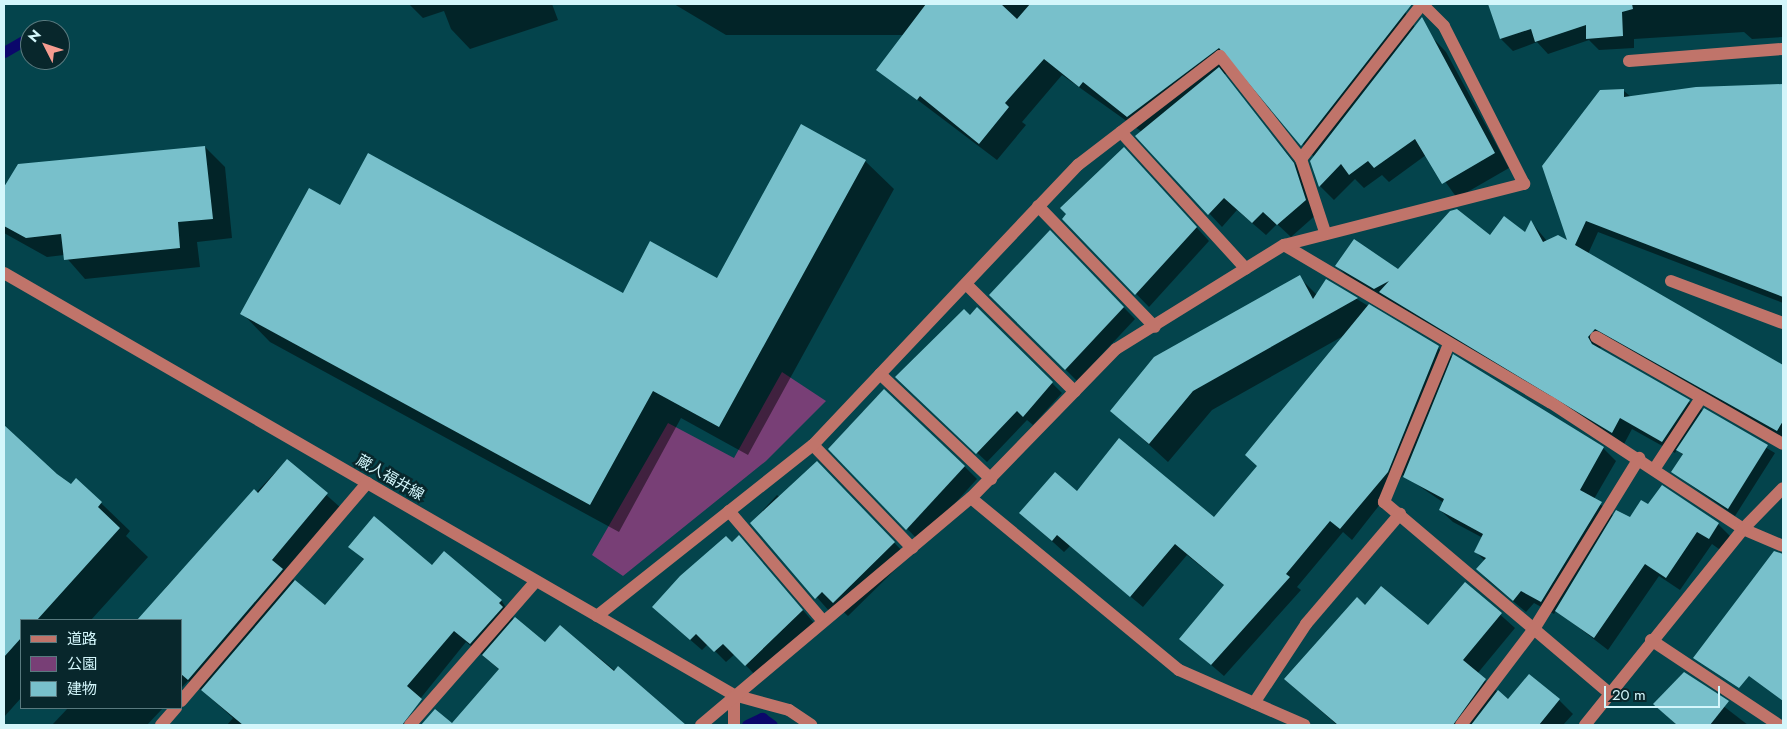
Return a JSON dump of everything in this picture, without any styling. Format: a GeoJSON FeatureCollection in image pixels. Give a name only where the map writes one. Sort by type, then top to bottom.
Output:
{"type":"FeatureCollection","features":[{"type":"Feature","properties":{"kind":"street"},"geometry":{"type":"LineString","coordinates":[[701,725],[971,498],[1116,349],[1155,327],[1284,245],[1325,232],[1524,184],[1444,26],[1423,5],[1301,159]]}},
{"type":"Feature","properties":{"kind":"street"},"geometry":{"type":"LineString","coordinates":[[1629,62],[1783,49]]}},
{"type":"Feature","properties":{"kind":"street"},"geometry":{"type":"LineString","coordinates":[[598,616],[813,445],[1078,164],[1220,56],[1301,159],[1325,232]]}},
{"type":"Feature","properties":{"kind":"street"},"geometry":{"type":"LineString","coordinates":[[1121,132],[1246,269]]}},
{"type":"Feature","properties":{"kind":"street"},"geometry":{"type":"LineString","coordinates":[[1038,206],[1155,327]]}},
{"type":"Feature","properties":{"kind":"street"},"geometry":{"type":"LineString","coordinates":[[1284,245],[1639,458],[1743,529],[1783,546]]}},
{"type":"Feature","properties":{"kind":"street","name":"蔵人福井線"},"geometry":{"type":"LineString","coordinates":[[4,273],[734,696],[789,710],[811,725]]}},
{"type":"Feature","properties":{"kind":"street"},"geometry":{"type":"LineString","coordinates":[[1671,281],[1783,323]]}},
{"type":"Feature","properties":{"kind":"street"},"geometry":{"type":"LineString","coordinates":[[966,284],[1075,392]]}},
{"type":"Feature","properties":{"kind":"street"},"geometry":{"type":"LineString","coordinates":[[1596,337],[1783,444]]}},
{"type":"Feature","properties":{"kind":"street"},"geometry":{"type":"LineString","coordinates":[[1449,344],[1384,502],[1610,694]]}},
{"type":"Feature","properties":{"kind":"street"},"geometry":{"type":"LineString","coordinates":[[880,374],[991,479]]}},
{"type":"Feature","properties":{"kind":"street"},"geometry":{"type":"LineString","coordinates":[[1655,468],[1701,398]]}},
{"type":"Feature","properties":{"kind":"street"},"geometry":{"type":"LineString","coordinates":[[813,445],[912,548]]}},
{"type":"Feature","properties":{"kind":"street"},"geometry":{"type":"LineString","coordinates":[[1461,725],[1534,629],[1639,458]]}},
{"type":"Feature","properties":{"kind":"street"},"geometry":{"type":"LineString","coordinates":[[182,700],[367,483]]}},
{"type":"Feature","properties":{"kind":"street"},"geometry":{"type":"LineString","coordinates":[[1585,725],[1651,640],[1743,529],[1783,488]]}},
{"type":"Feature","properties":{"kind":"street"},"geometry":{"type":"LineString","coordinates":[[971,498],[1179,670],[1304,725]]}},
{"type":"Feature","properties":{"kind":"street"},"geometry":{"type":"LineString","coordinates":[[730,512],[823,621]]}},
{"type":"Feature","properties":{"kind":"street"},"geometry":{"type":"LineString","coordinates":[[1254,703],[1306,624],[1400,514]]}},
{"type":"Feature","properties":{"kind":"street"},"geometry":{"type":"LineString","coordinates":[[410,725],[536,581]]}},
{"type":"Feature","properties":{"kind":"street"},"geometry":{"type":"LineString","coordinates":[[1651,640],[1779,725]]}},
{"type":"Feature","properties":{"kind":"street"},"geometry":{"type":"LineString","coordinates":[[733,724],[734,696]]}},
{"type":"Feature","properties":{"kind":"street"},"geometry":{"type":"LineString","coordinates":[[161,725],[175,709]]}},
{"type":"Feature","properties":{"kind":"green space"},"geometry":{"type":"Polygon","coordinates":[[[782,372],[826,401],[766,461],[623,576],[592,555],[668,423],[734,458],[782,372]]]}},
{"type":"Feature","properties":{"kind":"building"},"geometry":{"type":"Polygon","coordinates":[[[926,4],[1001,4],[1017,19],[1030,4],[1412,4],[1301,146],[1219,48],[1127,117],[1083,82],[1079,87],[1044,59],[1005,103],[1009,107],[979,144],[920,96],[917,100],[876,70],[926,4]]]}},
{"type":"Feature","properties":{"kind":"building"},"geometry":{"type":"Polygon","coordinates":[[[1488,4],[1632,4],[1633,9],[1622,12],[1623,36],[1586,39],[1586,25],[1535,42],[1531,29],[1500,39],[1488,4]]]}},
{"type":"Feature","properties":{"kind":"building"},"geometry":{"type":"Polygon","coordinates":[[[1422,17],[1495,153],[1442,184],[1415,139],[1374,168],[1368,161],[1349,175],[1341,164],[1319,187],[1310,161],[1422,17]]]}},
{"type":"Feature","properties":{"kind":"building"},"geometry":{"type":"Polygon","coordinates":[[[1219,67],[1294,163],[1306,200],[1277,225],[1263,212],[1252,223],[1224,198],[1208,215],[1135,136],[1219,67]]]}},
{"type":"Feature","properties":{"kind":"building"},"geometry":{"type":"Polygon","coordinates":[[[1783,84],[1783,297],[1586,221],[1575,245],[1783,365],[1783,421],[1777,431],[1595,329],[1588,337],[1592,344],[1690,400],[1662,442],[1620,418],[1612,433],[1379,292],[1389,281],[1374,289],[1335,266],[1354,239],[1398,269],[1450,211],[1457,209],[1490,235],[1504,216],[1525,232],[1531,220],[1543,242],[1558,235],[1567,240],[1542,166],[1600,90],[1624,89],[1624,97],[1696,87],[1783,84]]]}},
{"type":"Feature","properties":{"kind":"building"},"geometry":{"type":"Polygon","coordinates":[[[801,124],[866,160],[719,427],[653,391],[590,505],[240,314],[309,188],[340,205],[368,153],[623,293],[650,241],[717,278],[801,124]]]}},
{"type":"Feature","properties":{"kind":"building"},"geometry":{"type":"Polygon","coordinates":[[[205,146],[213,219],[178,222],[180,248],[64,260],[61,234],[26,238],[4,226],[4,187],[18,164],[205,146]]]}},
{"type":"Feature","properties":{"kind":"building"},"geometry":{"type":"Polygon","coordinates":[[[1124,147],[1197,227],[1135,295],[1062,219],[1066,214],[1060,208],[1124,147]]]}},
{"type":"Feature","properties":{"kind":"building"},"geometry":{"type":"Polygon","coordinates":[[[1050,230],[1124,307],[1065,370],[989,295],[1050,230]]]}},
{"type":"Feature","properties":{"kind":"building"},"geometry":{"type":"Polygon","coordinates":[[[1300,275],[1313,299],[1326,279],[1358,298],[1193,391],[1149,444],[1110,411],[1154,357],[1300,275]]]}},
{"type":"Feature","properties":{"kind":"building"},"geometry":{"type":"Polygon","coordinates":[[[1369,304],[1439,346],[1388,472],[1340,529],[1330,521],[1286,574],[1290,577],[1211,665],[1179,639],[1224,585],[1175,544],[1130,597],[1057,535],[1052,541],[1019,513],[1055,472],[1077,491],[1119,438],[1214,517],[1257,466],[1245,455],[1369,304]]]}},
{"type":"Feature","properties":{"kind":"building"},"geometry":{"type":"Polygon","coordinates":[[[977,307],[1053,382],[1023,417],[1017,411],[976,454],[895,377],[964,309],[970,315],[977,307]]]}},
{"type":"Feature","properties":{"kind":"building"},"geometry":{"type":"Polygon","coordinates":[[[1453,354],[1604,447],[1580,490],[1602,502],[1541,602],[1521,591],[1513,601],[1476,569],[1486,558],[1474,552],[1483,534],[1439,510],[1444,499],[1403,477],[1453,354]]]}},
{"type":"Feature","properties":{"kind":"building"},"geometry":{"type":"Polygon","coordinates":[[[884,389],[965,466],[906,530],[828,449],[884,389]]]}},
{"type":"Feature","properties":{"kind":"building"},"geometry":{"type":"Polygon","coordinates":[[[1704,408],[1768,445],[1728,509],[1671,472],[1683,454],[1676,450],[1704,408]]]}},
{"type":"Feature","properties":{"kind":"building"},"geometry":{"type":"Polygon","coordinates":[[[4,425],[57,474],[71,484],[76,478],[102,502],[98,507],[120,528],[38,619],[20,619],[20,639],[4,657],[4,425]]]}},
{"type":"Feature","properties":{"kind":"building"},"geometry":{"type":"Polygon","coordinates":[[[287,459],[328,493],[272,560],[283,569],[188,680],[182,675],[182,619],[138,619],[254,489],[258,493],[287,459]]]}},
{"type":"Feature","properties":{"kind":"building"},"geometry":{"type":"Polygon","coordinates":[[[817,461],[895,542],[833,603],[822,592],[815,599],[750,523],[817,461]]]}},
{"type":"Feature","properties":{"kind":"building"},"geometry":{"type":"Polygon","coordinates":[[[1662,485],[1719,523],[1709,539],[1697,532],[1666,578],[1645,564],[1594,638],[1555,611],[1616,510],[1630,517],[1641,500],[1648,504],[1662,485]]]}},
{"type":"Feature","properties":{"kind":"building"},"geometry":{"type":"Polygon","coordinates":[[[374,516],[432,565],[444,551],[502,600],[499,603],[503,607],[470,644],[454,631],[407,686],[422,699],[402,725],[243,725],[201,690],[295,580],[325,605],[364,559],[348,547],[374,516]]]}},
{"type":"Feature","properties":{"kind":"building"},"geometry":{"type":"Polygon","coordinates":[[[739,535],[803,610],[745,666],[723,644],[714,652],[696,634],[690,640],[652,607],[680,576],[726,536],[732,542],[739,535]]]}},
{"type":"Feature","properties":{"kind":"building"},"geometry":{"type":"Polygon","coordinates":[[[1774,551],[1783,554],[1783,701],[1749,676],[1739,688],[1693,658],[1774,551]]]}},
{"type":"Feature","properties":{"kind":"building"},"geometry":{"type":"Polygon","coordinates":[[[1465,582],[1502,613],[1463,660],[1486,679],[1453,725],[1338,725],[1284,679],[1357,597],[1365,605],[1381,586],[1428,625],[1465,582]]]}},
{"type":"Feature","properties":{"kind":"building"},"geometry":{"type":"Polygon","coordinates":[[[515,617],[545,642],[560,625],[614,671],[618,666],[686,725],[421,725],[435,709],[452,723],[499,669],[482,655],[515,617]]]}},
{"type":"Feature","properties":{"kind":"building"},"geometry":{"type":"Polygon","coordinates":[[[1684,672],[1729,701],[1710,725],[1677,725],[1653,704],[1684,672]]]}},
{"type":"Feature","properties":{"kind":"building"},"geometry":{"type":"Polygon","coordinates":[[[1529,674],[1560,699],[1539,725],[1471,725],[1498,690],[1508,699],[1529,674]]]}},
{"type":"Feature","properties":{"kind":"waterway"},"geometry":{"type":"LineString","coordinates":[[4,52],[20,43]]}},
{"type":"Feature","properties":{"kind":"waterway"},"geometry":{"type":"LineString","coordinates":[[747,725],[762,718],[772,725]]}}]}
